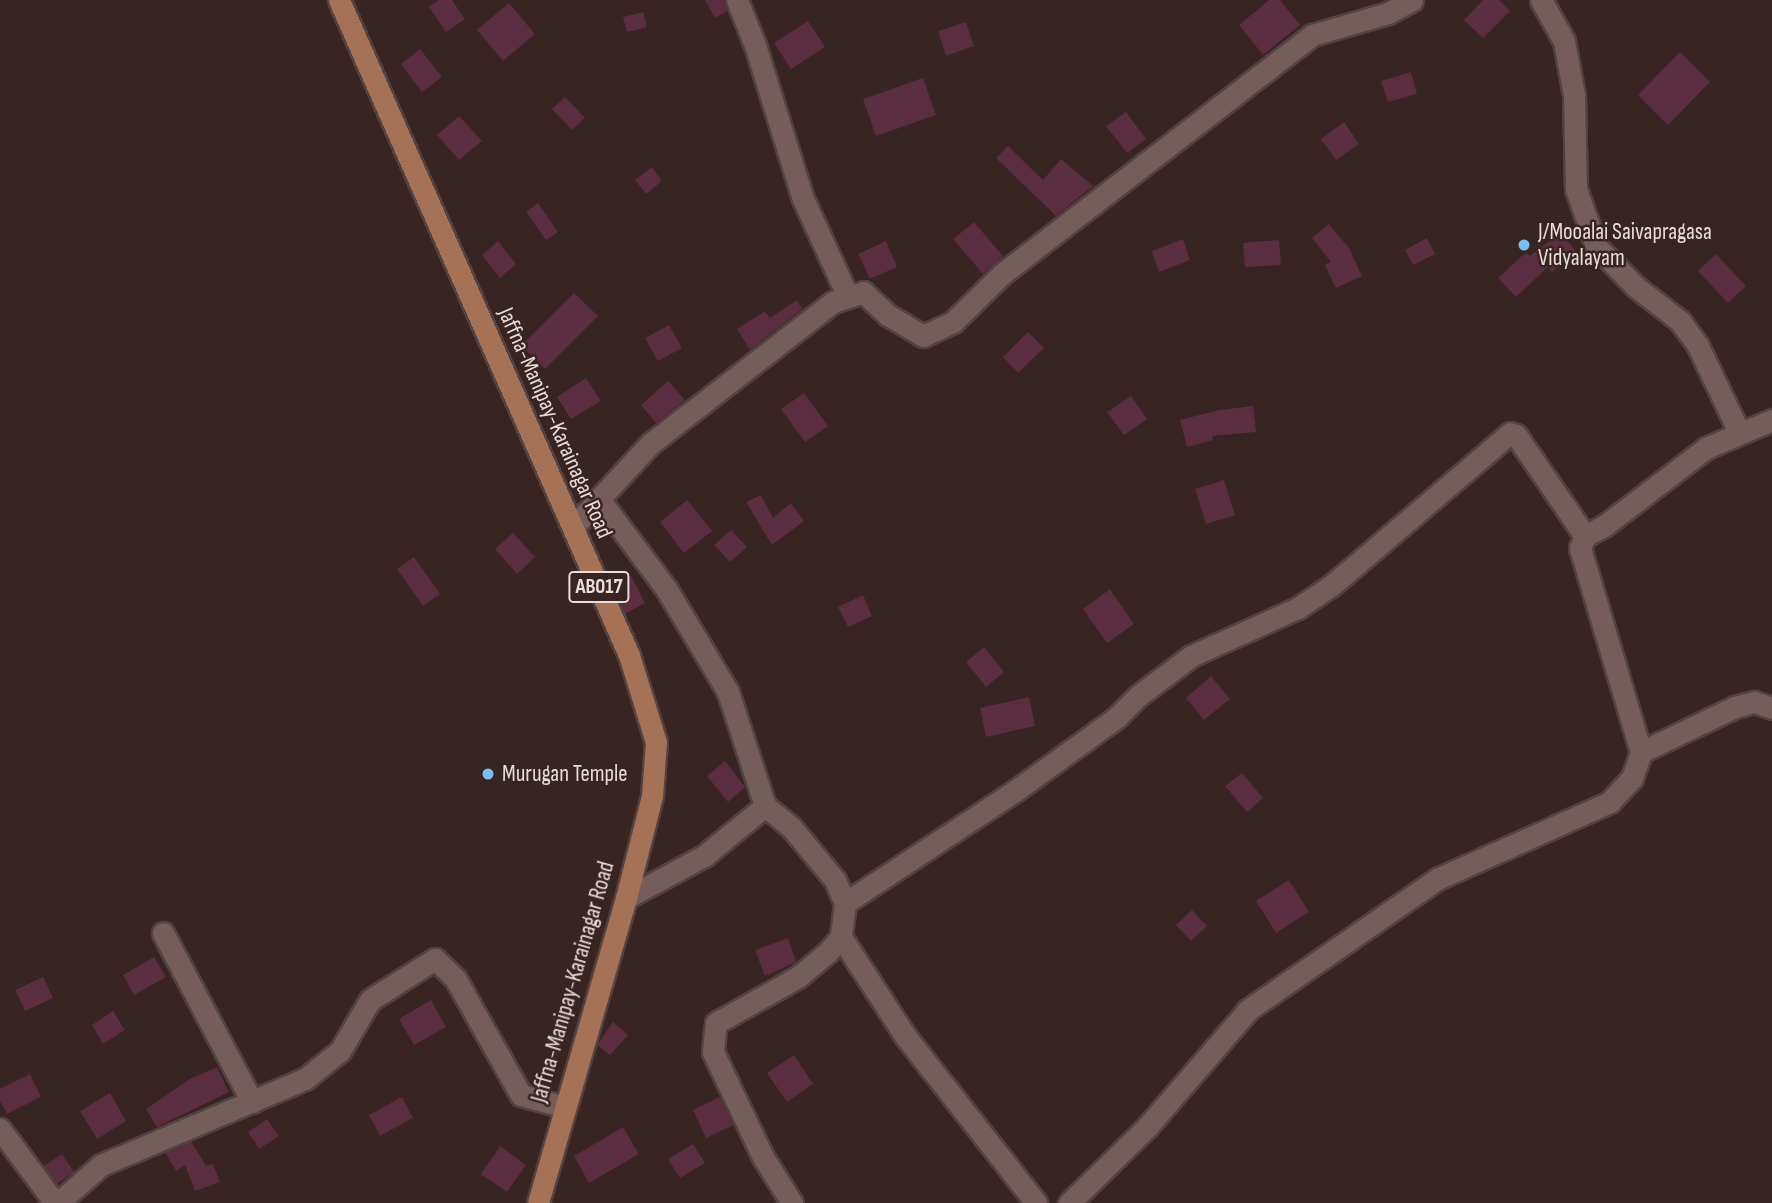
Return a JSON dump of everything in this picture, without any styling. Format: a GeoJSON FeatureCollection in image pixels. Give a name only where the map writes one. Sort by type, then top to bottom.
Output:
{"type":"FeatureCollection","features":[{"type":"Feature","properties":{"kind":"main road","name":"Jaffna-Manipay-Karainagar Road"},"geometry":{"type":"LineString","coordinates":[[339,0],[629,655],[656,742],[652,796],[626,898],[538,1203]]}},
{"type":"Feature","properties":{"kind":"street"},"geometry":{"type":"LineString","coordinates":[[737,0],[755,45],[803,199],[848,297]]}},
{"type":"Feature","properties":{"kind":"street"},"geometry":{"type":"LineString","coordinates":[[573,527],[650,444],[833,302],[863,292],[888,315],[923,336],[953,322],[1002,274],[1312,36],[1388,13],[1412,0]]}},
{"type":"Feature","properties":{"kind":"street"},"geometry":{"type":"LineString","coordinates":[[1541,0],[1564,41],[1574,95],[1576,189],[1597,246],[1636,287],[1680,321],[1698,346],[1739,432]]}},
{"type":"Feature","properties":{"kind":"street"},"geometry":{"type":"LineString","coordinates":[[1069,1203],[1147,1127],[1248,1010],[1437,879],[1610,802],[1632,778],[1642,752],[1580,548],[1585,536],[1604,526],[1706,448],[1772,420]]}},
{"type":"Feature","properties":{"kind":"street"},"geometry":{"type":"LineString","coordinates":[[845,903],[1015,791],[1105,727],[1191,656],[1298,608],[1331,586],[1510,433],[1516,435],[1585,536]]}},
{"type":"Feature","properties":{"kind":"street"},"geometry":{"type":"LineString","coordinates":[[598,499],[667,590],[728,692],[765,806],[791,827],[835,880],[845,903],[841,937],[828,952],[798,976],[716,1023],[713,1052],[763,1157],[792,1203]]}},
{"type":"Feature","properties":{"kind":"street"},"geometry":{"type":"LineString","coordinates":[[1642,752],[1735,707],[1754,702],[1772,708]]}},
{"type":"Feature","properties":{"kind":"street"},"geometry":{"type":"LineString","coordinates":[[626,898],[704,856],[765,806]]}},
{"type":"Feature","properties":{"kind":"street"},"geometry":{"type":"LineString","coordinates":[[163,933],[251,1102]]}},
{"type":"Feature","properties":{"kind":"street"},"geometry":{"type":"LineString","coordinates":[[841,937],[906,1037],[1036,1203]]}},
{"type":"Feature","properties":{"kind":"street"},"geometry":{"type":"LineString","coordinates":[[0,1129],[57,1203],[101,1165],[305,1079],[340,1051],[370,1000],[435,958],[455,978],[521,1095],[565,1107]]}},
{"type":"Feature","properties":{"kind":"building"},"geometry":{"type":"Polygon","coordinates":[[[439,0],[452,0],[465,19],[446,32],[429,7],[439,0]]]}},
{"type":"Feature","properties":{"kind":"building"},"geometry":{"type":"Polygon","coordinates":[[[705,0],[724,0],[727,11],[715,18],[705,0]]]}},
{"type":"Feature","properties":{"kind":"building"},"geometry":{"type":"Polygon","coordinates":[[[1269,0],[1280,0],[1300,25],[1263,55],[1239,25],[1269,0]]]}},
{"type":"Feature","properties":{"kind":"building"},"geometry":{"type":"Polygon","coordinates":[[[1483,0],[1499,0],[1510,11],[1483,38],[1464,20],[1483,0]]]}},
{"type":"Feature","properties":{"kind":"building"},"geometry":{"type":"Polygon","coordinates":[[[509,3],[535,34],[503,61],[477,30],[509,3]]]}},
{"type":"Feature","properties":{"kind":"building"},"geometry":{"type":"Polygon","coordinates":[[[643,12],[647,27],[627,32],[623,17],[643,12]]]}},
{"type":"Feature","properties":{"kind":"building"},"geometry":{"type":"Polygon","coordinates":[[[808,21],[825,47],[791,69],[774,43],[808,21]]]}},
{"type":"Feature","properties":{"kind":"building"},"geometry":{"type":"Polygon","coordinates":[[[966,22],[974,46],[946,56],[938,31],[966,22]]]}},
{"type":"Feature","properties":{"kind":"building"},"geometry":{"type":"Polygon","coordinates":[[[420,49],[442,77],[422,92],[401,64],[420,49]]]}},
{"type":"Feature","properties":{"kind":"building"},"geometry":{"type":"Polygon","coordinates":[[[1680,52],[1710,82],[1668,125],[1638,95],[1680,52]]]}},
{"type":"Feature","properties":{"kind":"building"},"geometry":{"type":"Polygon","coordinates":[[[1411,72],[1417,94],[1388,102],[1381,81],[1411,72]]]}},
{"type":"Feature","properties":{"kind":"building"},"geometry":{"type":"Polygon","coordinates":[[[923,78],[936,115],[876,136],[863,99],[923,78]]]}},
{"type":"Feature","properties":{"kind":"building"},"geometry":{"type":"Polygon","coordinates":[[[565,97],[585,118],[572,130],[552,109],[565,97]]]}},
{"type":"Feature","properties":{"kind":"building"},"geometry":{"type":"Polygon","coordinates":[[[1126,112],[1146,139],[1127,153],[1106,126],[1126,112]]]}},
{"type":"Feature","properties":{"kind":"building"},"geometry":{"type":"Polygon","coordinates":[[[459,116],[482,141],[459,160],[437,135],[459,116]]]}},
{"type":"Feature","properties":{"kind":"building"},"geometry":{"type":"Polygon","coordinates":[[[1344,122],[1359,144],[1336,160],[1321,139],[1344,122]]]}},
{"type":"Feature","properties":{"kind":"building"},"geometry":{"type":"Polygon","coordinates":[[[1008,146],[1043,180],[1061,159],[1093,186],[1056,216],[996,158],[1008,146]]]}},
{"type":"Feature","properties":{"kind":"building"},"geometry":{"type":"Polygon","coordinates":[[[652,167],[662,181],[646,194],[635,180],[652,167]]]}},
{"type":"Feature","properties":{"kind":"building"},"geometry":{"type":"Polygon","coordinates":[[[538,203],[558,232],[546,240],[526,212],[538,203]]]}},
{"type":"Feature","properties":{"kind":"building"},"geometry":{"type":"Polygon","coordinates":[[[974,222],[1003,256],[983,274],[953,239],[974,222]]]}},
{"type":"Feature","properties":{"kind":"building"},"geometry":{"type":"Polygon","coordinates":[[[1329,224],[1349,248],[1362,276],[1336,288],[1325,265],[1331,262],[1312,238],[1329,224]]]}},
{"type":"Feature","properties":{"kind":"building"},"geometry":{"type":"Polygon","coordinates":[[[1561,232],[1577,253],[1552,272],[1548,267],[1516,297],[1498,278],[1526,252],[1530,256],[1561,232]]]}},
{"type":"Feature","properties":{"kind":"building"},"geometry":{"type":"Polygon","coordinates":[[[1427,238],[1435,254],[1413,265],[1405,250],[1427,238]]]}},
{"type":"Feature","properties":{"kind":"building"},"geometry":{"type":"Polygon","coordinates":[[[1183,239],[1190,260],[1159,272],[1152,251],[1183,239]]]}},
{"type":"Feature","properties":{"kind":"building"},"geometry":{"type":"Polygon","coordinates":[[[1279,240],[1281,265],[1245,267],[1243,243],[1279,240]]]}},
{"type":"Feature","properties":{"kind":"building"},"geometry":{"type":"Polygon","coordinates":[[[498,241],[516,264],[500,278],[482,255],[498,241]]]}},
{"type":"Feature","properties":{"kind":"building"},"geometry":{"type":"Polygon","coordinates":[[[886,241],[897,267],[870,279],[858,254],[886,241]]]}},
{"type":"Feature","properties":{"kind":"building"},"geometry":{"type":"Polygon","coordinates":[[[1716,254],[1746,286],[1728,303],[1698,271],[1716,254]]]}},
{"type":"Feature","properties":{"kind":"building"},"geometry":{"type":"Polygon","coordinates":[[[574,293],[598,316],[545,369],[521,346],[574,293]]]}},
{"type":"Feature","properties":{"kind":"building"},"geometry":{"type":"Polygon","coordinates":[[[797,300],[802,309],[750,350],[737,329],[765,311],[770,318],[797,300]]]}},
{"type":"Feature","properties":{"kind":"building"},"geometry":{"type":"Polygon","coordinates":[[[669,325],[682,348],[658,361],[645,338],[669,325]]]}},
{"type":"Feature","properties":{"kind":"building"},"geometry":{"type":"Polygon","coordinates":[[[1028,332],[1044,348],[1018,373],[1003,357],[1028,332]]]}},
{"type":"Feature","properties":{"kind":"building"},"geometry":{"type":"Polygon","coordinates":[[[586,378],[601,401],[571,419],[557,397],[586,378]]]}},
{"type":"Feature","properties":{"kind":"building"},"geometry":{"type":"Polygon","coordinates":[[[668,381],[685,400],[656,423],[641,405],[668,381]]]}},
{"type":"Feature","properties":{"kind":"building"},"geometry":{"type":"Polygon","coordinates":[[[804,393],[828,426],[805,442],[781,409],[804,393]]]}},
{"type":"Feature","properties":{"kind":"building"},"geometry":{"type":"Polygon","coordinates":[[[1131,396],[1147,419],[1124,435],[1107,412],[1131,396]]]}},
{"type":"Feature","properties":{"kind":"building"},"geometry":{"type":"Polygon","coordinates":[[[1253,406],[1256,432],[1212,436],[1213,440],[1187,447],[1180,420],[1219,410],[1253,406]]]}},
{"type":"Feature","properties":{"kind":"building"},"geometry":{"type":"Polygon","coordinates":[[[1224,480],[1235,515],[1206,524],[1195,489],[1224,480]]]}},
{"type":"Feature","properties":{"kind":"building"},"geometry":{"type":"Polygon","coordinates":[[[761,495],[773,518],[791,503],[804,521],[772,545],[746,502],[761,495]]]}},
{"type":"Feature","properties":{"kind":"building"},"geometry":{"type":"Polygon","coordinates":[[[687,500],[712,531],[684,553],[660,522],[687,500]]]}},
{"type":"Feature","properties":{"kind":"building"},"geometry":{"type":"Polygon","coordinates":[[[731,530],[747,547],[730,562],[714,545],[731,530]]]}},
{"type":"Feature","properties":{"kind":"building"},"geometry":{"type":"Polygon","coordinates":[[[513,533],[535,557],[517,574],[495,549],[513,533]]]}},
{"type":"Feature","properties":{"kind":"building"},"geometry":{"type":"Polygon","coordinates":[[[414,557],[440,594],[423,606],[397,569],[414,557]]]}},
{"type":"Feature","properties":{"kind":"building"},"geometry":{"type":"Polygon","coordinates":[[[631,576],[645,603],[625,614],[613,586],[631,576]]]}},
{"type":"Feature","properties":{"kind":"building"},"geometry":{"type":"Polygon","coordinates":[[[1110,589],[1134,624],[1107,643],[1083,609],[1110,589]]]}},
{"type":"Feature","properties":{"kind":"building"},"geometry":{"type":"Polygon","coordinates":[[[863,595],[872,616],[848,627],[838,607],[863,595]]]}},
{"type":"Feature","properties":{"kind":"building"},"geometry":{"type":"Polygon","coordinates":[[[984,647],[1004,672],[986,687],[966,662],[984,647]]]}},
{"type":"Feature","properties":{"kind":"building"},"geometry":{"type":"Polygon","coordinates":[[[1211,676],[1230,699],[1204,720],[1186,698],[1211,676]]]}},
{"type":"Feature","properties":{"kind":"building"},"geometry":{"type":"Polygon","coordinates":[[[1029,697],[1035,726],[986,737],[980,708],[1029,697]]]}},
{"type":"Feature","properties":{"kind":"building"},"geometry":{"type":"Polygon","coordinates":[[[725,761],[745,787],[728,802],[707,776],[725,761]]]}},
{"type":"Feature","properties":{"kind":"building"},"geometry":{"type":"Polygon","coordinates":[[[1242,773],[1263,798],[1247,812],[1225,786],[1242,773]]]}},
{"type":"Feature","properties":{"kind":"building"},"geometry":{"type":"Polygon","coordinates":[[[1289,880],[1309,912],[1276,933],[1256,901],[1289,880]]]}},
{"type":"Feature","properties":{"kind":"building"},"geometry":{"type":"Polygon","coordinates":[[[1192,910],[1207,926],[1191,941],[1176,925],[1192,910]]]}},
{"type":"Feature","properties":{"kind":"building"},"geometry":{"type":"Polygon","coordinates":[[[788,938],[796,962],[765,976],[755,950],[788,938]]]}},
{"type":"Feature","properties":{"kind":"building"},"geometry":{"type":"Polygon","coordinates":[[[154,957],[166,977],[134,995],[123,975],[154,957]]]}},
{"type":"Feature","properties":{"kind":"building"},"geometry":{"type":"Polygon","coordinates":[[[43,977],[53,998],[25,1011],[15,990],[43,977]]]}},
{"type":"Feature","properties":{"kind":"building"},"geometry":{"type":"Polygon","coordinates":[[[431,1000],[446,1027],[414,1045],[399,1019],[431,1000]]]}},
{"type":"Feature","properties":{"kind":"building"},"geometry":{"type":"Polygon","coordinates":[[[113,1011],[125,1030],[103,1044],[92,1025],[113,1011]]]}},
{"type":"Feature","properties":{"kind":"building"},"geometry":{"type":"Polygon","coordinates":[[[613,1022],[628,1035],[610,1055],[597,1045],[613,1022]]]}},
{"type":"Feature","properties":{"kind":"building"},"geometry":{"type":"Polygon","coordinates":[[[794,1055],[813,1084],[787,1102],[767,1073],[794,1055]]]}},
{"type":"Feature","properties":{"kind":"building"},"geometry":{"type":"Polygon","coordinates":[[[217,1067],[229,1092],[157,1127],[146,1109],[190,1079],[217,1067]]]}},
{"type":"Feature","properties":{"kind":"building"},"geometry":{"type":"Polygon","coordinates":[[[30,1074],[41,1097],[7,1114],[0,1101],[0,1089],[30,1074]]]}},
{"type":"Feature","properties":{"kind":"building"},"geometry":{"type":"Polygon","coordinates":[[[110,1093],[126,1121],[97,1139],[80,1111],[110,1093]]]}},
{"type":"Feature","properties":{"kind":"building"},"geometry":{"type":"Polygon","coordinates":[[[402,1097],[413,1118],[380,1136],[369,1115],[402,1097]]]}},
{"type":"Feature","properties":{"kind":"building"},"geometry":{"type":"Polygon","coordinates":[[[720,1097],[733,1125],[706,1138],[693,1110],[720,1097]]]}},
{"type":"Feature","properties":{"kind":"building"},"geometry":{"type":"Polygon","coordinates":[[[267,1119],[279,1136],[259,1149],[248,1132],[267,1119]]]}},
{"type":"Feature","properties":{"kind":"building"},"geometry":{"type":"Polygon","coordinates":[[[623,1127],[639,1154],[589,1183],[574,1156],[623,1127]]]}},
{"type":"Feature","properties":{"kind":"building"},"geometry":{"type":"Polygon","coordinates":[[[191,1141],[206,1166],[213,1164],[220,1182],[195,1191],[185,1165],[176,1171],[165,1152],[191,1141]]]}},
{"type":"Feature","properties":{"kind":"building"},"geometry":{"type":"Polygon","coordinates":[[[693,1144],[705,1163],[680,1178],[668,1159],[693,1144]]]}},
{"type":"Feature","properties":{"kind":"building"},"geometry":{"type":"Polygon","coordinates":[[[500,1146],[526,1165],[507,1192],[481,1174],[500,1146]]]}},
{"type":"Feature","properties":{"kind":"building"},"geometry":{"type":"Polygon","coordinates":[[[62,1154],[74,1172],[57,1184],[44,1166],[62,1154]]]}},
{"type":"Feature","properties":{"kind":"place","name":"J/Mooalai Saivapragasa Vidyalayam"},"geometry":{"type":"Point","coordinates":[1524,245]}},
{"type":"Feature","properties":{"kind":"place","name":"Murugan Temple"},"geometry":{"type":"Point","coordinates":[488,774]}}]}
